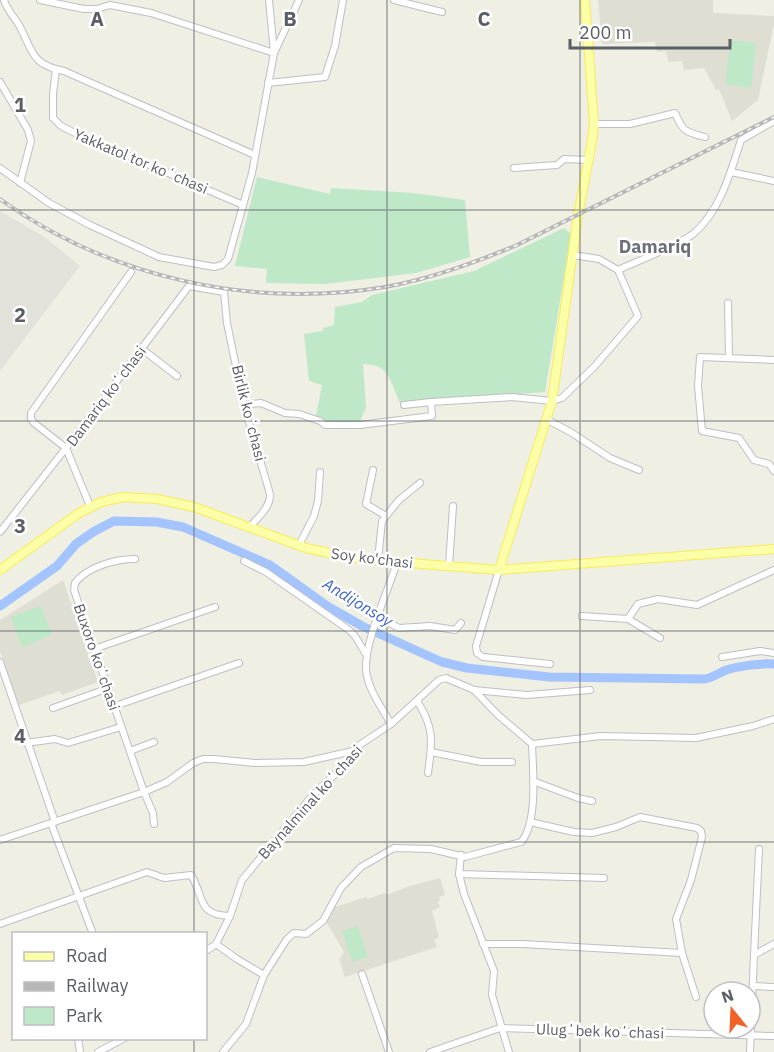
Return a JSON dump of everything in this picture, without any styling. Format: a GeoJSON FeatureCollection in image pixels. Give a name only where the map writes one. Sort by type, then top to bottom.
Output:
{"type":"FeatureCollection","features":[{"type":"Feature","properties":{"kind":"main road"},"geometry":{"type":"LineString","coordinates":[[499,570],[552,401],[578,215],[594,124],[585,0]]}},
{"type":"Feature","properties":{"kind":"main road","name":"Soy ko'chasi"},"geometry":{"type":"LineString","coordinates":[[0,570],[90,506],[123,497],[158,499],[194,507],[299,545],[347,557],[397,562],[499,570],[774,549]]}},
{"type":"Feature","properties":{"kind":"street"},"geometry":{"type":"LineString","coordinates":[[4,0],[19,25],[33,56],[47,66],[64,71],[255,156]]}},
{"type":"Feature","properties":{"kind":"street"},"geometry":{"type":"LineString","coordinates":[[40,0],[84,9],[98,9],[110,5],[151,13],[274,53]]}},
{"type":"Feature","properties":{"kind":"street"},"geometry":{"type":"LineString","coordinates":[[269,0],[274,53]]}},
{"type":"Feature","properties":{"kind":"street"},"geometry":{"type":"LineString","coordinates":[[0,168],[49,203],[159,257],[214,267],[222,265],[228,259],[243,205],[255,156],[274,53],[299,0]]}},
{"type":"Feature","properties":{"kind":"street"},"geometry":{"type":"LineString","coordinates":[[268,83],[325,77],[335,46],[343,0]]}},
{"type":"Feature","properties":{"kind":"street"},"geometry":{"type":"LineString","coordinates":[[394,0],[442,12]]}},
{"type":"Feature","properties":{"kind":"street","name":"Yakkatol tor koʻchasi"},"geometry":{"type":"LineString","coordinates":[[56,69],[52,114],[56,123],[243,205]]}},
{"type":"Feature","properties":{"kind":"street"},"geometry":{"type":"LineString","coordinates":[[0,82],[28,130],[31,141],[20,183]]}},
{"type":"Feature","properties":{"kind":"street"},"geometry":{"type":"LineString","coordinates":[[594,124],[630,124],[675,113],[686,132],[705,137]]}},
{"type":"Feature","properties":{"kind":"street"},"geometry":{"type":"LineString","coordinates":[[618,270],[692,235],[705,222],[731,172],[741,140],[774,121]]}},
{"type":"Feature","properties":{"kind":"street"},"geometry":{"type":"LineString","coordinates":[[514,168],[557,165],[564,159],[588,160]]}},
{"type":"Feature","properties":{"kind":"street"},"geometry":{"type":"LineString","coordinates":[[731,172],[774,181]]}},
{"type":"Feature","properties":{"kind":"street"},"geometry":{"type":"LineString","coordinates":[[404,405],[512,397],[552,401],[562,398],[573,390],[638,316],[618,270],[599,259],[573,255]]}},
{"type":"Feature","properties":{"kind":"street"},"geometry":{"type":"LineString","coordinates":[[90,506],[66,448],[34,423],[31,413],[131,272]]}},
{"type":"Feature","properties":{"kind":"street","name":"Damariq koʻchasi"},"geometry":{"type":"LineString","coordinates":[[0,532],[189,286],[224,292]]}},
{"type":"Feature","properties":{"kind":"street","name":"Birlik koʻchasi"},"geometry":{"type":"LineString","coordinates":[[224,292],[227,323],[244,405],[270,501],[250,527]]}},
{"type":"Feature","properties":{"kind":"street"},"geometry":{"type":"LineString","coordinates":[[728,303],[729,357]]}},
{"type":"Feature","properties":{"kind":"street"},"geometry":{"type":"LineString","coordinates":[[142,349],[177,376]]}},
{"type":"Feature","properties":{"kind":"street"},"geometry":{"type":"LineString","coordinates":[[774,360],[700,357],[698,386],[702,431],[739,438],[754,460],[769,464],[774,471]]}},
{"type":"Feature","properties":{"kind":"street"},"geometry":{"type":"LineString","coordinates":[[244,405],[261,403],[285,413],[299,414],[320,421],[325,425],[360,425],[432,416],[431,402]]}},
{"type":"Feature","properties":{"kind":"street"},"geometry":{"type":"LineString","coordinates":[[546,419],[610,458],[639,470]]}},
{"type":"Feature","properties":{"kind":"street"},"geometry":{"type":"LineString","coordinates":[[373,470],[366,504],[386,516]]}},
{"type":"Feature","properties":{"kind":"street"},"geometry":{"type":"LineString","coordinates":[[299,545],[314,516],[318,501],[320,472]]}},
{"type":"Feature","properties":{"kind":"street"},"geometry":{"type":"LineString","coordinates":[[378,560],[380,528],[386,516],[399,500],[420,483]]}},
{"type":"Feature","properties":{"kind":"street"},"geometry":{"type":"LineString","coordinates":[[449,566],[453,506]]}},
{"type":"Feature","properties":{"kind":"street","name":"Buxoro koʻchasi"},"geometry":{"type":"LineString","coordinates":[[135,559],[96,568],[80,577],[75,583],[74,590],[153,813],[154,824]]}},
{"type":"Feature","properties":{"kind":"street"},"geometry":{"type":"LineString","coordinates":[[244,561],[266,572],[349,630],[368,656]]}},
{"type":"Feature","properties":{"kind":"street"},"geometry":{"type":"LineString","coordinates":[[391,724],[371,688],[366,669],[370,643],[397,562]]}},
{"type":"Feature","properties":{"kind":"street"},"geometry":{"type":"LineString","coordinates":[[499,570],[476,646],[477,653],[483,657],[550,664]]}},
{"type":"Feature","properties":{"kind":"street"},"geometry":{"type":"LineString","coordinates":[[628,619],[638,604],[658,599],[697,605],[774,570]]}},
{"type":"Feature","properties":{"kind":"street"},"geometry":{"type":"LineString","coordinates":[[94,649],[215,607]]}},
{"type":"Feature","properties":{"kind":"street"},"geometry":{"type":"LineString","coordinates":[[582,616],[628,619],[660,638]]}},
{"type":"Feature","properties":{"kind":"street"},"geometry":{"type":"LineString","coordinates":[[378,619],[399,628],[430,626],[455,630],[461,623]]}},
{"type":"Feature","properties":{"kind":"street"},"geometry":{"type":"LineString","coordinates":[[722,657],[760,651],[774,653]]}},
{"type":"Feature","properties":{"kind":"street"},"geometry":{"type":"LineString","coordinates":[[0,662],[53,823],[93,932]]}},
{"type":"Feature","properties":{"kind":"street"},"geometry":{"type":"LineString","coordinates":[[115,706],[239,663]]}},
{"type":"Feature","properties":{"kind":"street","name":"Baynalminal koʻchasi"},"geometry":{"type":"LineString","coordinates":[[207,949],[216,944],[230,916],[242,880],[312,796],[350,760],[353,752],[361,744],[391,724],[439,680],[446,678],[474,690]]}},
{"type":"Feature","properties":{"kind":"street"},"geometry":{"type":"LineString","coordinates":[[53,708],[109,688]]}},
{"type":"Feature","properties":{"kind":"street"},"geometry":{"type":"LineString","coordinates":[[474,690],[526,695],[590,690]]}},
{"type":"Feature","properties":{"kind":"street"},"geometry":{"type":"LineString","coordinates":[[474,690],[498,715],[532,744],[601,736],[696,738],[753,726],[774,719]]}},
{"type":"Feature","properties":{"kind":"street"},"geometry":{"type":"LineString","coordinates":[[417,701],[429,723],[432,735],[428,773]]}},
{"type":"Feature","properties":{"kind":"street"},"geometry":{"type":"LineString","coordinates":[[26,743],[55,739],[68,743],[121,728]]}},
{"type":"Feature","properties":{"kind":"street"},"geometry":{"type":"LineString","coordinates":[[130,751],[154,742]]}},
{"type":"Feature","properties":{"kind":"street"},"geometry":{"type":"LineString","coordinates":[[223,1052],[246,1024],[264,975],[287,939],[294,933],[306,934],[323,921],[341,888],[361,867],[394,848],[432,849],[465,857],[517,844],[524,838],[530,822],[533,781],[532,744]]}},
{"type":"Feature","properties":{"kind":"street"},"geometry":{"type":"LineString","coordinates":[[0,840],[144,792],[167,782],[193,763],[203,759],[255,763],[304,762],[353,752]]}},
{"type":"Feature","properties":{"kind":"street"},"geometry":{"type":"LineString","coordinates":[[431,752],[481,762],[512,762]]}},
{"type":"Feature","properties":{"kind":"street"},"geometry":{"type":"LineString","coordinates":[[533,781],[592,801]]}},
{"type":"Feature","properties":{"kind":"street"},"geometry":{"type":"LineString","coordinates":[[530,822],[574,832],[592,833],[616,827],[640,817],[697,828],[701,831],[702,837],[691,880],[675,919],[682,953],[696,997]]}},
{"type":"Feature","properties":{"kind":"street"},"geometry":{"type":"LineString","coordinates":[[754,980],[759,849]]}},
{"type":"Feature","properties":{"kind":"street"},"geometry":{"type":"LineString","coordinates":[[461,855],[459,874],[464,894],[494,971],[492,995],[509,1052]]}},
{"type":"Feature","properties":{"kind":"street"},"geometry":{"type":"LineString","coordinates":[[0,924],[147,872],[164,878],[191,874],[202,902],[209,912],[230,916]]}},
{"type":"Feature","properties":{"kind":"street"},"geometry":{"type":"LineString","coordinates":[[459,874],[604,878]]}},
{"type":"Feature","properties":{"kind":"street"},"geometry":{"type":"LineString","coordinates":[[216,944],[264,975]]}},
{"type":"Feature","properties":{"kind":"street"},"geometry":{"type":"LineString","coordinates":[[483,944],[682,953]]}},
{"type":"Feature","properties":{"kind":"street"},"geometry":{"type":"LineString","coordinates":[[488,955],[500,944]]}},
{"type":"Feature","properties":{"kind":"street"},"geometry":{"type":"LineString","coordinates":[[754,955],[774,944]]}},
{"type":"Feature","properties":{"kind":"street"},"geometry":{"type":"LineString","coordinates":[[363,974],[388,1052]]}},
{"type":"Feature","properties":{"kind":"street","name":"Ulugʻbek koʻchasi"},"geometry":{"type":"LineString","coordinates":[[429,1052],[501,1028],[702,1034]]}},
{"type":"Feature","properties":{"kind":"street"},"geometry":{"type":"LineString","coordinates":[[98,1052],[121,1040]]}},
{"type":"Feature","properties":{"kind":"shaded area"},"geometry":{"type":"Polygon","coordinates":[[[598,0],[713,0],[713,13],[774,16],[758,100],[732,121],[719,89],[716,90],[704,68],[684,70],[682,61],[668,62],[666,51],[657,52],[655,42],[602,44],[598,0]]]}},
{"type":"Feature","properties":{"kind":"shaded area"},"geometry":{"type":"Polygon","coordinates":[[[0,211],[43,236],[80,266],[0,371],[0,211]]]}},
{"type":"Feature","properties":{"kind":"shaded area"},"geometry":{"type":"Polygon","coordinates":[[[63,580],[98,682],[62,695],[60,691],[19,705],[0,651],[0,620],[63,580]]]}},
{"type":"Feature","properties":{"kind":"shaded area"},"geometry":{"type":"Polygon","coordinates":[[[440,878],[445,895],[439,897],[440,907],[432,911],[439,937],[434,940],[437,947],[345,977],[339,959],[344,952],[326,921],[332,908],[366,897],[367,899],[385,893],[386,895],[440,878]]]}},
{"type":"Feature","properties":{"kind":"green space"},"geometry":{"type":"Polygon","coordinates":[[[731,40],[756,43],[751,88],[725,84],[731,40]]]}},
{"type":"Feature","properties":{"kind":"green space"},"geometry":{"type":"Polygon","coordinates":[[[257,177],[330,194],[331,188],[413,193],[465,200],[470,257],[416,273],[325,284],[266,283],[267,269],[235,266],[257,177]]]}},
{"type":"Feature","properties":{"kind":"green space"},"geometry":{"type":"Polygon","coordinates":[[[564,228],[571,234],[545,392],[400,403],[388,375],[379,367],[363,364],[366,408],[359,423],[326,422],[322,417],[316,416],[322,385],[309,381],[304,334],[323,331],[323,328],[334,325],[335,307],[362,302],[372,295],[474,271],[564,228]]]}},
{"type":"Feature","properties":{"kind":"green space"},"geometry":{"type":"Polygon","coordinates":[[[41,606],[52,635],[22,647],[11,617],[41,606]]]}},
{"type":"Feature","properties":{"kind":"green space"},"geometry":{"type":"Polygon","coordinates":[[[358,926],[368,957],[352,962],[342,931],[358,926]]]}},
{"type":"Feature","properties":{"kind":"waterway","name":"Andijonsoy"},"geometry":{"type":"LineString","coordinates":[[0,606],[57,566],[76,544],[93,532],[114,521],[156,522],[183,527],[270,565],[327,606],[362,626],[442,662],[467,668],[549,677],[704,679],[737,667],[774,664]]}},
{"type":"Feature","properties":{"kind":"railway"},"geometry":{"type":"LineString","coordinates":[[0,199],[43,226],[88,249],[135,267],[184,281],[234,290],[284,294],[335,293],[385,287],[418,280],[515,246],[774,117]]}},
{"type":"Feature","properties":{"kind":"district","name":"Damariq"},"geometry":{"type":"Point","coordinates":[655,246]}}]}
